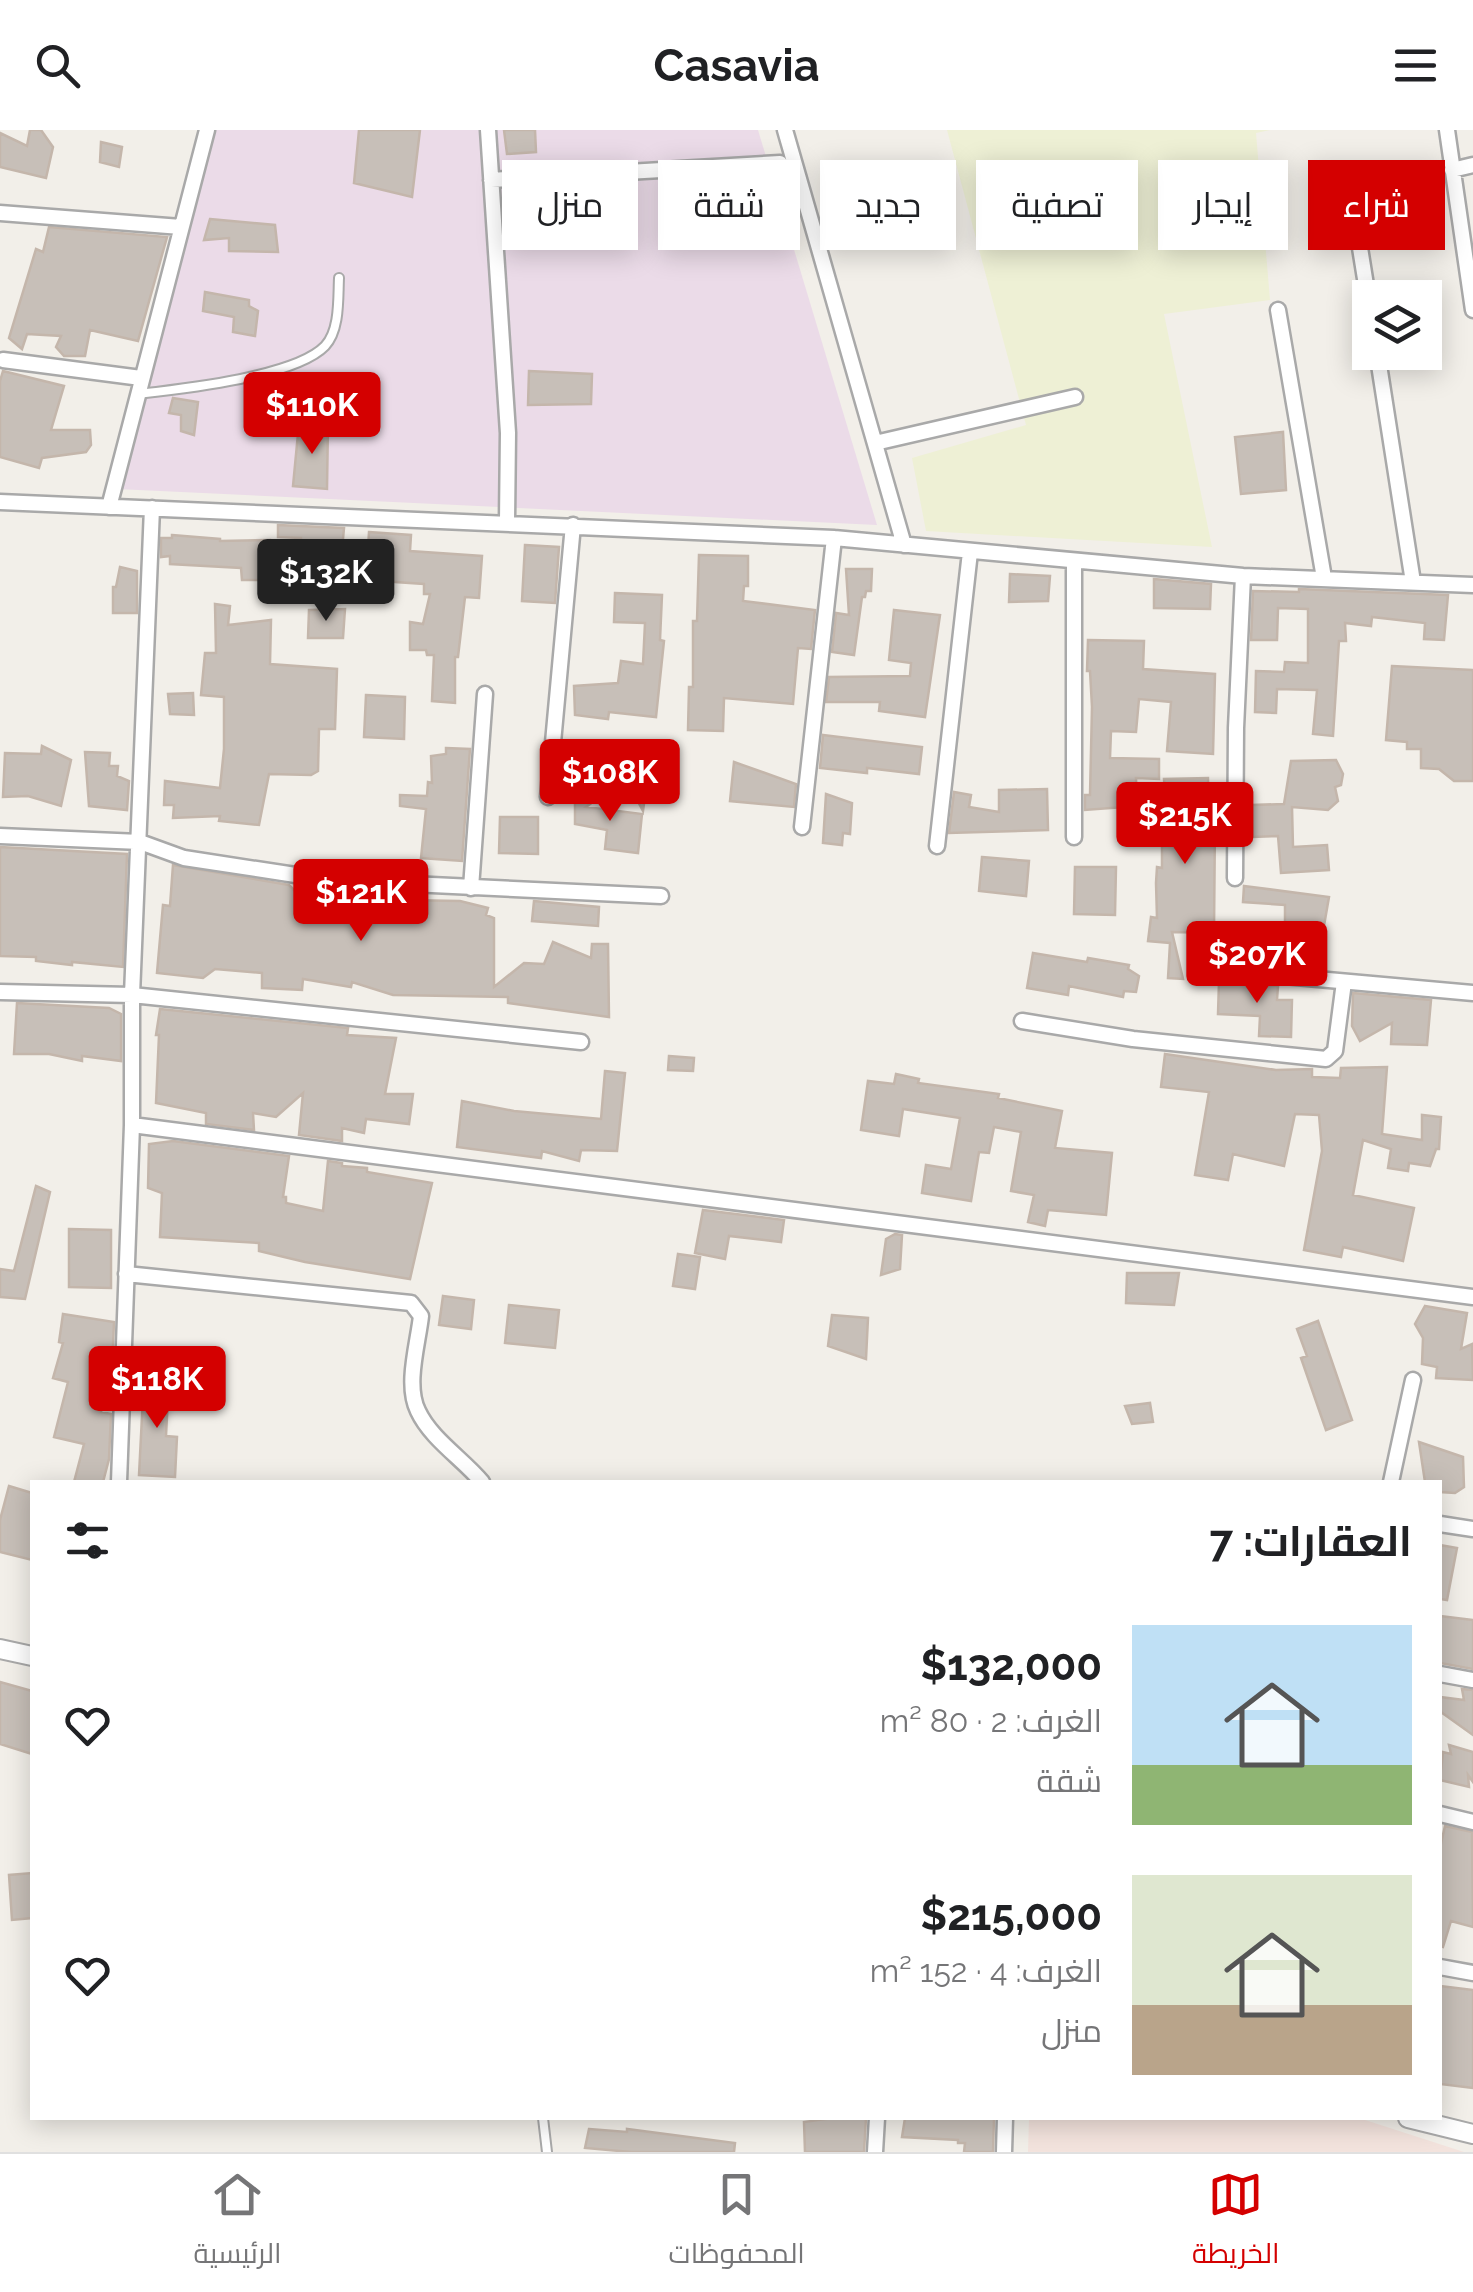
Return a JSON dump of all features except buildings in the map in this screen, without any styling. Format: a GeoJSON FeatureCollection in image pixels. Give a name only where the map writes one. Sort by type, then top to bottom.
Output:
{"type":"FeatureCollection","features":[{"type":"Feature","properties":{"kind":"street"},"geometry":{"type":"LineString","coordinates":[[109,507],[206,130]]}},
{"type":"Feature","properties":{"kind":"street"},"geometry":{"type":"LineString","coordinates":[[488,130],[508,434],[507,522]]}},
{"type":"Feature","properties":{"kind":"street"},"geometry":{"type":"LineString","coordinates":[[785,130],[904,546]]}},
{"type":"Feature","properties":{"kind":"street"},"geometry":{"type":"LineString","coordinates":[[1447,130],[1472,303]]}},
{"type":"Feature","properties":{"kind":"street"},"geometry":{"type":"LineString","coordinates":[[1452,170],[1473,165]]}},
{"type":"Feature","properties":{"kind":"street"},"geometry":{"type":"LineString","coordinates":[[492,180],[658,170]]}},
{"type":"Feature","properties":{"kind":"street"},"geometry":{"type":"LineString","coordinates":[[0,213],[182,226]]}},
{"type":"Feature","properties":{"kind":"street"},"geometry":{"type":"LineString","coordinates":[[1360,250],[1365,280]]}},
{"type":"Feature","properties":{"kind":"street"},"geometry":{"type":"LineString","coordinates":[[1278,310],[1324,578]]}},
{"type":"Feature","properties":{"kind":"street"},"geometry":{"type":"LineString","coordinates":[[3,360],[142,378]]}},
{"type":"Feature","properties":{"kind":"street"},"geometry":{"type":"LineString","coordinates":[[1380,370],[1413,582]]}},
{"type":"Feature","properties":{"kind":"street"},"geometry":{"type":"LineString","coordinates":[[875,443],[1075,397]]}},
{"type":"Feature","properties":{"kind":"street"},"geometry":{"type":"LineString","coordinates":[[0,502],[834,538],[1243,576],[1473,585]]}},
{"type":"Feature","properties":{"kind":"street"},"geometry":{"type":"LineString","coordinates":[[119,1480],[132,1125],[132,995],[152,508]]}},
{"type":"Feature","properties":{"kind":"street"},"geometry":{"type":"LineString","coordinates":[[548,797],[573,525]]}},
{"type":"Feature","properties":{"kind":"street"},"geometry":{"type":"LineString","coordinates":[[802,827],[834,538]]}},
{"type":"Feature","properties":{"kind":"street"},"geometry":{"type":"LineString","coordinates":[[937,846],[970,552]]}},
{"type":"Feature","properties":{"kind":"street"},"geometry":{"type":"LineString","coordinates":[[1074,562],[1074,837]]}},
{"type":"Feature","properties":{"kind":"street"},"geometry":{"type":"LineString","coordinates":[[1235,878],[1243,576]]}},
{"type":"Feature","properties":{"kind":"street"},"geometry":{"type":"LineString","coordinates":[[470,888],[485,694]]}},
{"type":"Feature","properties":{"kind":"street"},"geometry":{"type":"LineString","coordinates":[[0,836],[140,842],[184,858],[328,880],[661,896]]}},
{"type":"Feature","properties":{"kind":"street"},"geometry":{"type":"LineString","coordinates":[[1262,974],[1473,992]]}},
{"type":"Feature","properties":{"kind":"street"},"geometry":{"type":"LineString","coordinates":[[1022,1021],[1133,1039],[1326,1059],[1334,1051],[1344,982]]}},
{"type":"Feature","properties":{"kind":"street"},"geometry":{"type":"LineString","coordinates":[[0,992],[132,995],[581,1042]]}},
{"type":"Feature","properties":{"kind":"street"},"geometry":{"type":"LineString","coordinates":[[132,1125],[1473,1297]]}},
{"type":"Feature","properties":{"kind":"street"},"geometry":{"type":"LineString","coordinates":[[126,1274],[411,1303],[421,1316],[413,1386],[416,1408],[428,1426],[480,1480]]}},
{"type":"Feature","properties":{"kind":"street"},"geometry":{"type":"LineString","coordinates":[[1391,1480],[1413,1380]]}},
{"type":"Feature","properties":{"kind":"street"},"geometry":{"type":"LineString","coordinates":[[1442,1524],[1473,1530]]}},
{"type":"Feature","properties":{"kind":"street"},"geometry":{"type":"LineString","coordinates":[[0,1648],[30,1656]]}},
{"type":"Feature","properties":{"kind":"street"},"geometry":{"type":"LineString","coordinates":[[1442,1674],[1473,1680]]}},
{"type":"Feature","properties":{"kind":"street"},"geometry":{"type":"LineString","coordinates":[[1442,1814],[1473,1822]]}},
{"type":"Feature","properties":{"kind":"street"},"geometry":{"type":"LineString","coordinates":[[1442,1967],[1473,1973]]}},
{"type":"Feature","properties":{"kind":"street"},"geometry":{"type":"LineString","coordinates":[[875,2152],[877,2120]]}},
{"type":"Feature","properties":{"kind":"street"},"geometry":{"type":"LineString","coordinates":[[1004,2152],[1005,2120]]}},
{"type":"Feature","properties":{"kind":"street"},"geometry":{"type":"LineString","coordinates":[[1416,2120],[1473,2134]]}},
{"type":"Feature","properties":{"kind":"lane"},"geometry":{"type":"LineString","coordinates":[[137,394],[264,373],[306,360],[328,344],[336,321],[340,278]]}},
{"type":"Feature","properties":{"kind":"lane"},"geometry":{"type":"LineString","coordinates":[[543,2120],[547,2152]]}},
{"type":"Feature","properties":{"kind":"shaded area"},"geometry":{"type":"Polygon","coordinates":[[[214,130],[758,130],[767,160],[658,160],[658,250],[794,250],[877,525],[117,489],[214,130]]]}},
{"type":"Feature","properties":{"kind":"shaded area"},"geometry":{"type":"Polygon","coordinates":[[[1029,2120],[1365,2120],[1464,2152],[1028,2152],[1029,2120]]]}},
{"type":"Feature","properties":{"kind":"green space"},"geometry":{"type":"Polygon","coordinates":[[[947,130],[1270,130],[1256,133],[1258,160],[1158,160],[1158,250],[1266,250],[1270,300],[1164,314],[1212,547],[926,531],[912,458],[1026,425],[979,250],[1138,250],[1138,160],[976,160],[976,238],[947,130]]]}}]}
